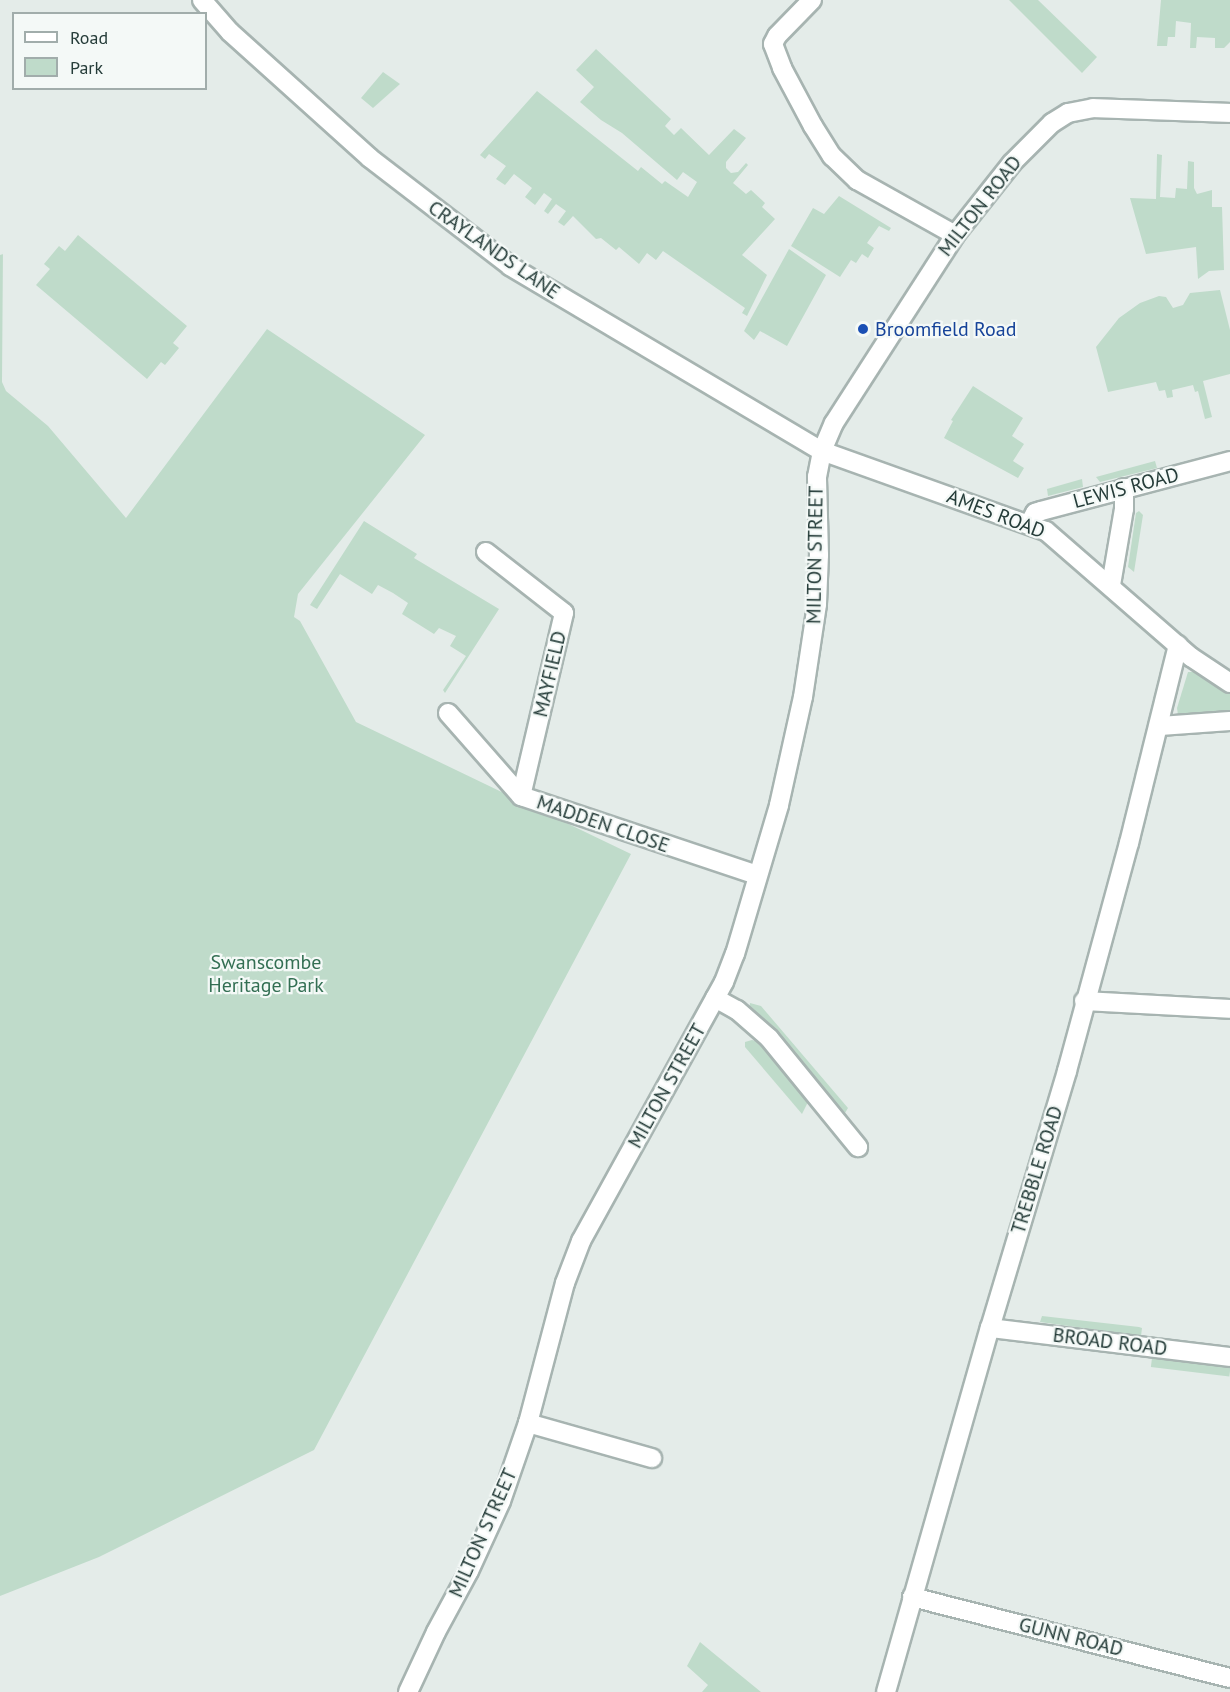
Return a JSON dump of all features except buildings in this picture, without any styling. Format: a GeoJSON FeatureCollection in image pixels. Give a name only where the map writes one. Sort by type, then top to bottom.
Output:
{"type":"FeatureCollection","features":[{"type":"Feature","properties":{"kind":"street","name":"CRAYLANDS LANE"},"geometry":{"type":"LineString","coordinates":[[202,0],[230,32],[370,159],[510,266],[822,452]]}},
{"type":"Feature","properties":{"kind":"street"},"geometry":{"type":"LineString","coordinates":[[812,0],[777,36],[773,44],[782,68],[813,126],[832,156],[857,180],[955,236]]}},
{"type":"Feature","properties":{"kind":"street","name":"MILTON ROAD"},"geometry":{"type":"LineString","coordinates":[[822,452],[834,423],[851,395],[955,236],[1012,163],[1037,136],[1059,117],[1077,111],[1107,107],[1230,113]]}},
{"type":"Feature","properties":{"kind":"street","name":"AMES ROAD"},"geometry":{"type":"LineString","coordinates":[[822,452],[1029,524],[1052,536],[1207,669],[1230,683]]}},
{"type":"Feature","properties":{"kind":"street","name":"MILTON STREET"},"geometry":{"type":"LineString","coordinates":[[408,1692],[489,1530],[528,1423],[565,1283],[581,1241],[715,998],[735,954],[779,805],[814,636],[819,555],[816,483],[822,452]]}},
{"type":"Feature","properties":{"kind":"street","name":"LEWIS ROAD"},"geometry":{"type":"LineString","coordinates":[[1029,524],[1037,512],[1230,461]]}},
{"type":"Feature","properties":{"kind":"street"},"geometry":{"type":"LineString","coordinates":[[1111,585],[1124,509],[1124,488]]}},
{"type":"Feature","properties":{"kind":"street","name":"MAYFIELD"},"geometry":{"type":"LineString","coordinates":[[486,552],[564,613],[521,796]]}},
{"type":"Feature","properties":{"kind":"street","name":"TREBBLE ROAD"},"geometry":{"type":"LineString","coordinates":[[886,1692],[990,1328],[1067,1071],[1084,1001],[1160,726],[1178,645]]}},
{"type":"Feature","properties":{"kind":"street","name":"MADDEN CLOSE"},"geometry":{"type":"LineString","coordinates":[[448,713],[521,796],[757,874]]}},
{"type":"Feature","properties":{"kind":"street"},"geometry":{"type":"LineString","coordinates":[[1160,726],[1230,721]]}},
{"type":"Feature","properties":{"kind":"street"},"geometry":{"type":"LineString","coordinates":[[715,998],[737,1010],[769,1038],[858,1147]]}},
{"type":"Feature","properties":{"kind":"street"},"geometry":{"type":"LineString","coordinates":[[1084,1001],[1230,1009]]}},
{"type":"Feature","properties":{"kind":"street","name":"BROAD ROAD"},"geometry":{"type":"LineString","coordinates":[[990,1328],[1230,1357]]}},
{"type":"Feature","properties":{"kind":"street"},"geometry":{"type":"LineString","coordinates":[[528,1423],[652,1458]]}},
{"type":"Feature","properties":{"kind":"street","name":"GUNN ROAD"},"geometry":{"type":"LineString","coordinates":[[912,1597],[1230,1678]]}},
{"type":"Feature","properties":{"kind":"green space"},"geometry":{"type":"Polygon","coordinates":[[[1009,0],[1038,0],[1097,57],[1082,73],[1009,0]]]}},
{"type":"Feature","properties":{"kind":"green space"},"geometry":{"type":"Polygon","coordinates":[[[1161,0],[1230,0],[1230,42],[1224,48],[1215,48],[1215,38],[1197,37],[1196,48],[1190,48],[1191,23],[1176,21],[1175,37],[1168,37],[1167,46],[1157,46],[1161,0]]]}},
{"type":"Feature","properties":{"kind":"green space"},"geometry":{"type":"Polygon","coordinates":[[[596,49],[671,119],[665,126],[674,135],[681,128],[709,155],[734,129],[746,138],[726,162],[726,168],[731,173],[738,172],[746,163],[748,165],[733,183],[746,194],[751,190],[765,203],[762,207],[775,219],[742,255],[767,275],[747,316],[742,313],[745,308],[663,251],[656,260],[647,253],[639,264],[619,247],[616,250],[601,238],[596,239],[573,216],[564,226],[558,222],[566,211],[556,204],[548,214],[544,211],[552,199],[544,193],[535,205],[525,197],[532,188],[514,174],[505,185],[496,179],[506,166],[489,154],[485,159],[480,155],[537,91],[638,171],[641,167],[662,184],[665,181],[688,197],[697,182],[683,172],[677,180],[622,133],[601,120],[580,102],[594,87],[576,70],[596,49]]]}},
{"type":"Feature","properties":{"kind":"green space"},"geometry":{"type":"Polygon","coordinates":[[[383,72],[400,84],[373,108],[361,98],[383,72]]]}},
{"type":"Feature","properties":{"kind":"green space"},"geometry":{"type":"Polygon","coordinates":[[[1157,154],[1162,155],[1160,197],[1175,198],[1176,188],[1187,189],[1188,161],[1194,162],[1194,188],[1197,194],[1212,190],[1212,207],[1222,207],[1224,270],[1209,271],[1198,279],[1196,247],[1146,254],[1130,198],[1156,199],[1157,154]]]}},
{"type":"Feature","properties":{"kind":"green space"},"geometry":{"type":"Polygon","coordinates":[[[839,196],[891,228],[889,231],[879,226],[867,243],[874,248],[868,258],[862,254],[856,263],[851,260],[840,277],[791,246],[813,208],[824,214],[839,196]]]}},
{"type":"Feature","properties":{"kind":"green space"},"geometry":{"type":"Polygon","coordinates":[[[78,235],[187,326],[173,343],[179,348],[165,365],[161,362],[147,379],[36,285],[50,269],[44,264],[59,246],[65,251],[78,235]]]}},
{"type":"Feature","properties":{"kind":"green space"},"geometry":{"type":"Polygon","coordinates":[[[789,249],[826,275],[787,346],[760,331],[754,340],[744,331],[789,249]]]}},
{"type":"Feature","properties":{"kind":"green space","name":"Swanscombe Heritage Park"},"geometry":{"type":"Polygon","coordinates":[[[3,254],[2,382],[6,391],[48,426],[126,518],[267,329],[425,435],[298,594],[294,617],[300,621],[356,722],[631,854],[314,1450],[99,1557],[0,1596],[0,255],[3,254]]]}},
{"type":"Feature","properties":{"kind":"green space"},"geometry":{"type":"Polygon","coordinates":[[[1220,290],[1230,330],[1230,374],[1203,381],[1212,417],[1205,419],[1198,391],[1195,392],[1193,385],[1172,390],[1173,397],[1167,398],[1165,390],[1159,391],[1156,382],[1108,392],[1096,347],[1119,318],[1140,303],[1159,296],[1166,297],[1173,308],[1183,305],[1190,293],[1220,290]]]}},
{"type":"Feature","properties":{"kind":"green space"},"geometry":{"type":"Polygon","coordinates":[[[973,386],[1023,418],[1012,436],[1024,444],[1013,461],[1024,468],[1018,478],[944,438],[953,421],[951,420],[973,386]]]}},
{"type":"Feature","properties":{"kind":"green space"},"geometry":{"type":"Polygon","coordinates":[[[1155,461],[1157,468],[1100,482],[1096,477],[1155,461]]]}},
{"type":"Feature","properties":{"kind":"green space"},"geometry":{"type":"Polygon","coordinates":[[[1082,479],[1083,487],[1048,496],[1047,489],[1082,479]]]}},
{"type":"Feature","properties":{"kind":"green space"},"geometry":{"type":"Polygon","coordinates":[[[1139,511],[1143,515],[1134,572],[1128,567],[1136,513],[1139,511]]]}},
{"type":"Feature","properties":{"kind":"green space"},"geometry":{"type":"Polygon","coordinates":[[[364,521],[417,554],[414,558],[499,609],[445,693],[443,690],[466,656],[450,646],[456,636],[439,628],[434,634],[402,614],[408,603],[393,593],[378,585],[372,594],[340,574],[317,609],[310,605],[364,521]]]}},
{"type":"Feature","properties":{"kind":"green space"},"geometry":{"type":"Polygon","coordinates":[[[1188,672],[1194,672],[1230,694],[1230,712],[1178,715],[1177,708],[1188,672]]]}},
{"type":"Feature","properties":{"kind":"green space"},"geometry":{"type":"Polygon","coordinates":[[[750,1003],[761,1006],[848,1108],[845,1113],[759,1017],[749,1010],[750,1003]]]}},
{"type":"Feature","properties":{"kind":"green space"},"geometry":{"type":"Polygon","coordinates":[[[752,1040],[762,1043],[805,1093],[808,1102],[802,1114],[745,1047],[745,1042],[752,1040]]]}},
{"type":"Feature","properties":{"kind":"green space"},"geometry":{"type":"Polygon","coordinates":[[[1042,1316],[1139,1327],[1142,1328],[1141,1336],[1040,1322],[1042,1316]]]}},
{"type":"Feature","properties":{"kind":"green space"},"geometry":{"type":"Polygon","coordinates":[[[1152,1358],[1230,1368],[1229,1377],[1151,1367],[1152,1358]]]}},
{"type":"Feature","properties":{"kind":"green space"},"geometry":{"type":"Polygon","coordinates":[[[700,1642],[761,1692],[702,1692],[708,1685],[687,1666],[700,1642]]]}},
{"type":"Feature","properties":{"kind":"place","name":"Broomfield Road"},"geometry":{"type":"Point","coordinates":[863,329]}}]}
